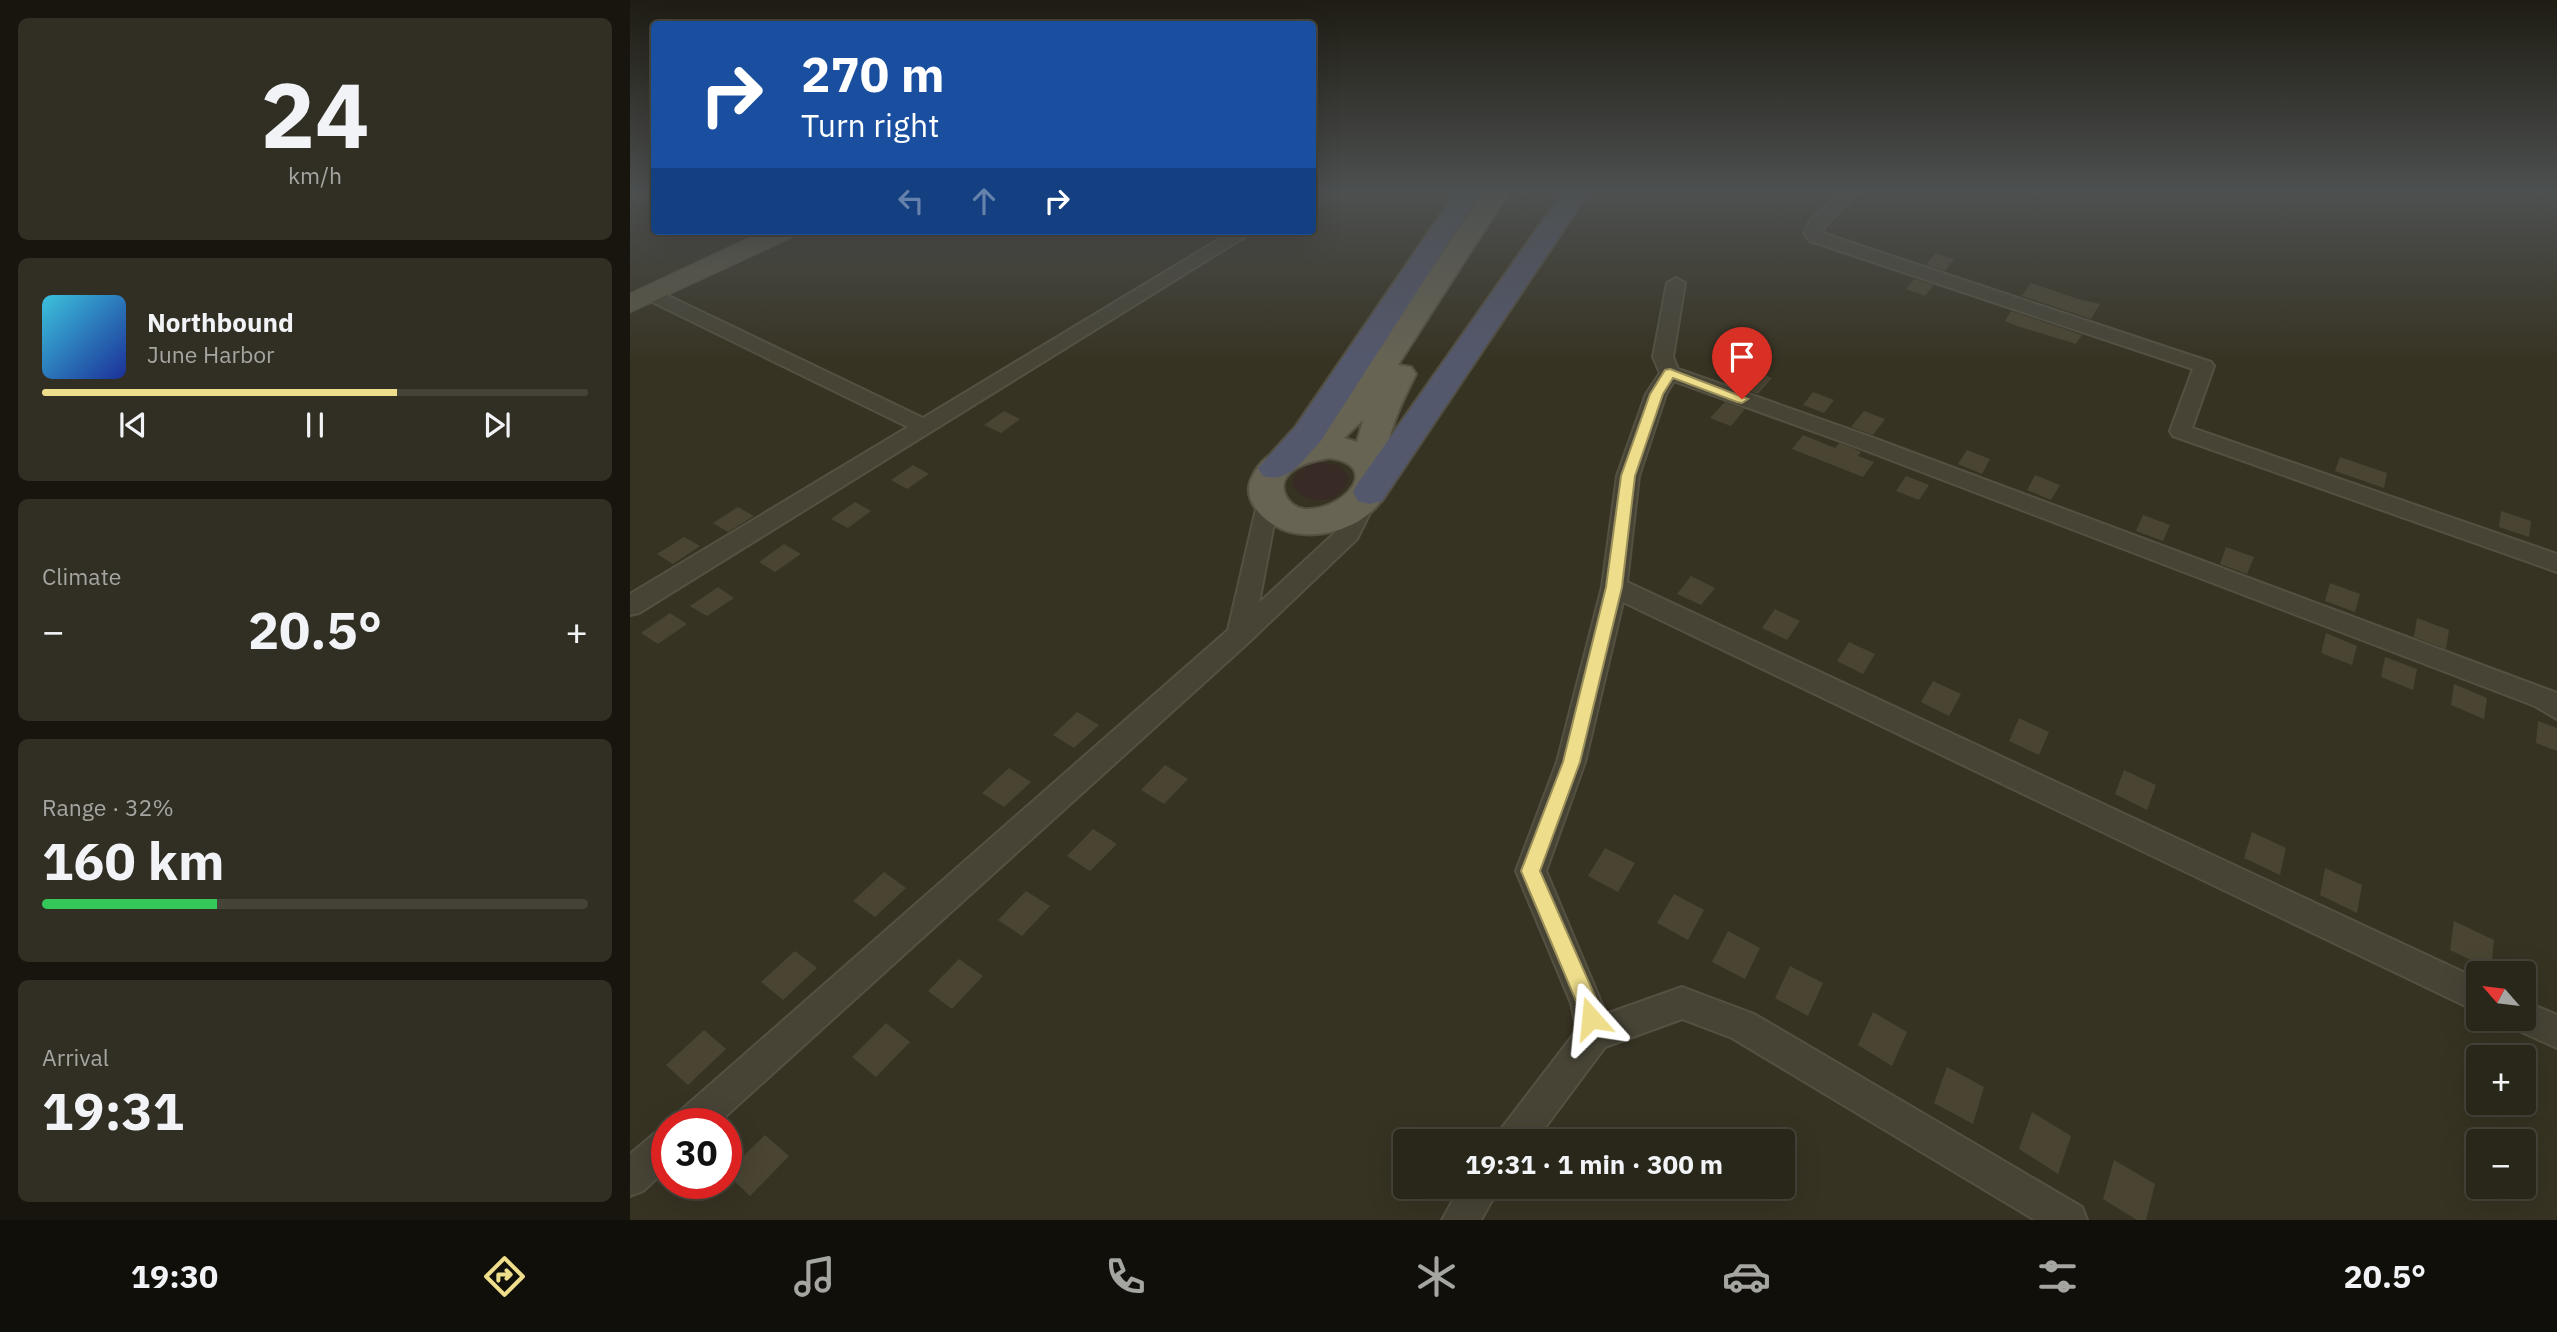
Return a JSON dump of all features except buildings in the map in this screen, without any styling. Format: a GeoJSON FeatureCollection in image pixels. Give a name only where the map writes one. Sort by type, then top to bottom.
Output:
{"type":"FeatureCollection","features":[{"type":"Feature","properties":{"kind":"highway"},"geometry":{"type":"LineString","coordinates":[[1275,468],[1308,434],[1430,249]]}},
{"type":"Feature","properties":{"kind":"highway"},"geometry":{"type":"LineString","coordinates":[[1369,478],[1535,249]]}},
{"type":"Feature","properties":{"kind":"main road"},"geometry":{"type":"LineString","coordinates":[[1309,450],[1346,420],[1459,249]]}},
{"type":"Feature","properties":{"kind":"main road"},"geometry":{"type":"LineString","coordinates":[[1369,478],[1348,450],[1329,447],[1290,457],[1275,468],[1264,488],[1267,502],[1284,517],[1316,522],[1348,512],[1369,478],[1376,427],[1388,394],[1478,249]]}},
{"type":"Feature","properties":{"kind":"street"},"geometry":{"type":"LineString","coordinates":[[640,299],[747,249]]}},
{"type":"Feature","properties":{"kind":"street"},"geometry":{"type":"LineString","coordinates":[[630,606],[1216,249]]}},
{"type":"Feature","properties":{"kind":"street"},"geometry":{"type":"LineString","coordinates":[[1852,249],[2204,366],[2180,431],[2557,563]]}},
{"type":"Feature","properties":{"kind":"street"},"geometry":{"type":"LineString","coordinates":[[1676,283],[1663,357],[1670,373],[2544,698],[2557,708]]}},
{"type":"Feature","properties":{"kind":"street"},"geometry":{"type":"LineString","coordinates":[[640,299],[924,427]]}},
{"type":"Feature","properties":{"kind":"street"},"geometry":{"type":"LineString","coordinates":[[1594,1034],[1587,1003],[1531,871],[1572,762],[1614,587],[1628,476],[1656,394],[1670,373]]}},
{"type":"Feature","properties":{"kind":"street"},"geometry":{"type":"LineString","coordinates":[[709,1108],[1240,635],[1349,533],[1369,478]]}},
{"type":"Feature","properties":{"kind":"street"},"geometry":{"type":"LineString","coordinates":[[1240,635],[1267,502]]}},
{"type":"Feature","properties":{"kind":"street"},"geometry":{"type":"LineString","coordinates":[[1614,587],[2326,927],[2466,991]]}},
{"type":"Feature","properties":{"kind":"street"},"geometry":{"type":"LineString","coordinates":[[1522,1129],[1594,1034],[1682,1003],[1742,1026],[2069,1220]]}},
{"type":"Feature","properties":{"kind":"street"},"geometry":{"type":"LineString","coordinates":[[2536,1022],[2557,1032]]}},
{"type":"Feature","properties":{"kind":"street"},"geometry":{"type":"LineString","coordinates":[[630,1178],[651,1159]]}},
{"type":"Feature","properties":{"kind":"street"},"geometry":{"type":"LineString","coordinates":[[1460,1220],[1474,1199]]}},
{"type":"Feature","properties":{"kind":"shaded area"},"geometry":{"type":"Polygon","coordinates":[[[1318,462],[1339,465],[1349,476],[1342,491],[1331,499],[1304,497],[1295,490],[1292,481],[1299,471],[1318,462]]]}},
{"type":"Feature","properties":{"kind":"route"},"geometry":{"type":"LineString","coordinates":[[1591,1018],[1531,871],[1572,762],[1614,587],[1628,476],[1656,394],[1670,373],[1742,399]]}}]}
